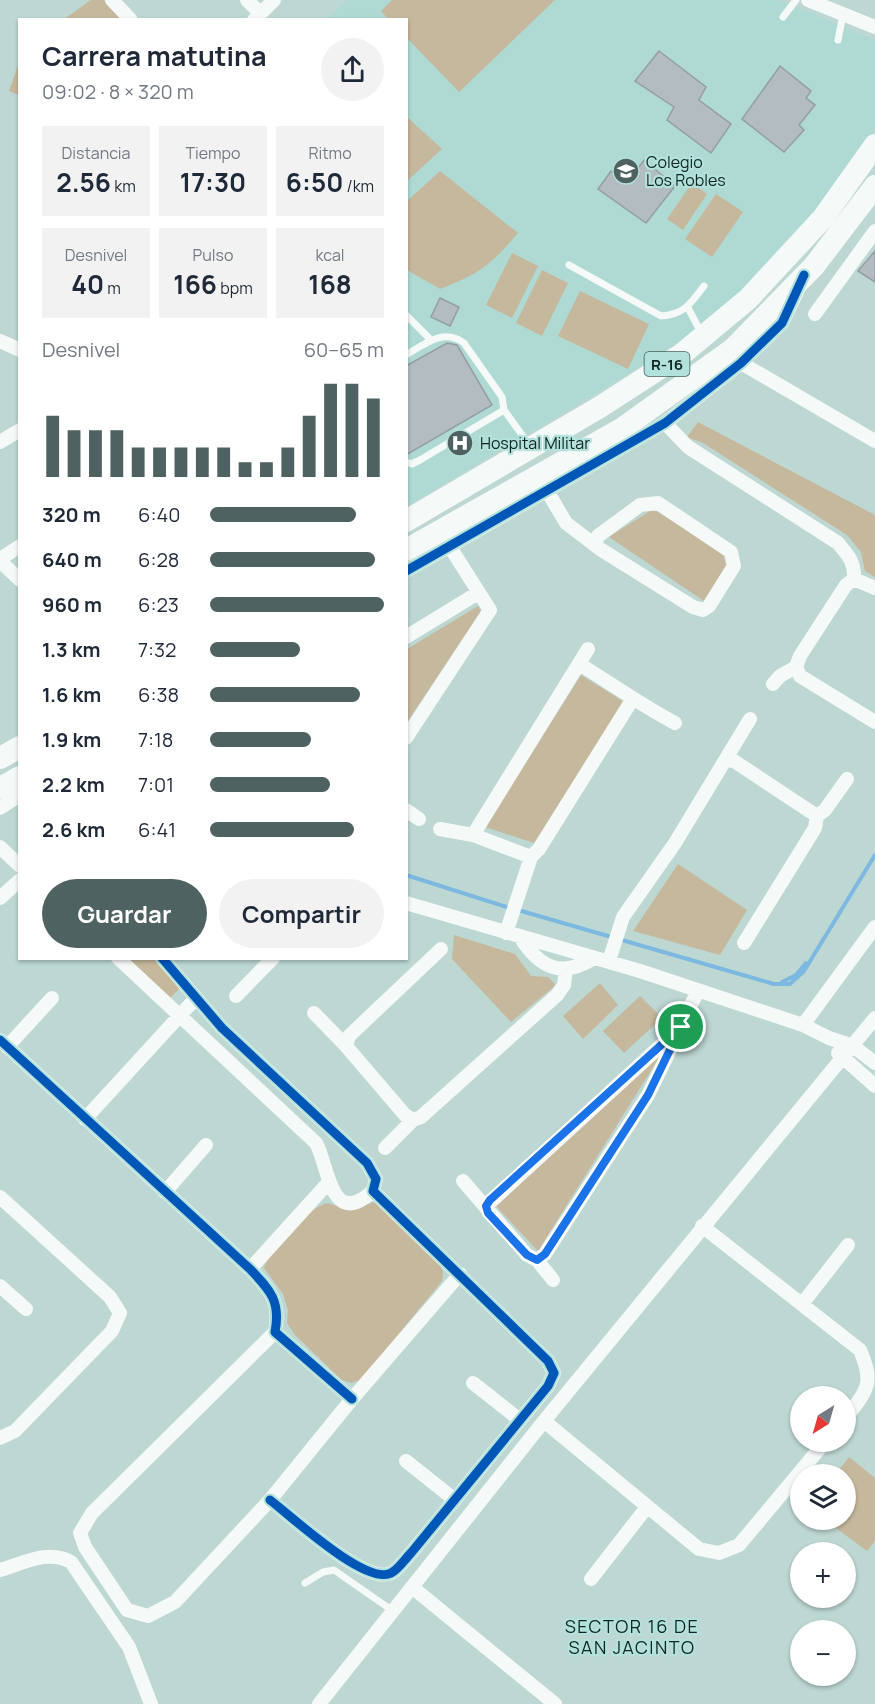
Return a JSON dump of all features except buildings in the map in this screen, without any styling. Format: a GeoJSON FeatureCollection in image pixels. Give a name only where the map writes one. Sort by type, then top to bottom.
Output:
{"type":"FeatureCollection","features":[{"type":"Feature","properties":{"kind":"main road","name":"R-16"},"geometry":{"type":"LineString","coordinates":[[408,520],[600,407],[682,354],[748,299],[823,218],[875,145]]}},
{"type":"Feature","properties":{"kind":"main road","name":"R-16"},"geometry":{"type":"LineString","coordinates":[[408,549],[623,428],[678,391],[733,349],[804,275],[875,186]]}},
{"type":"Feature","properties":{"kind":"main road"},"geometry":{"type":"LineString","coordinates":[[0,758],[18,748]]}},
{"type":"Feature","properties":{"kind":"main road"},"geometry":{"type":"LineString","coordinates":[[0,788],[18,778]]}},
{"type":"Feature","properties":{"kind":"street"},"geometry":{"type":"LineString","coordinates":[[112,0],[129,18]]}},
{"type":"Feature","properties":{"kind":"street"},"geometry":{"type":"LineString","coordinates":[[247,0],[257,16],[274,0]]}},
{"type":"Feature","properties":{"kind":"street"},"geometry":{"type":"LineString","coordinates":[[808,0],[875,27]]}},
{"type":"Feature","properties":{"kind":"street"},"geometry":{"type":"LineString","coordinates":[[815,314],[875,231]]}},
{"type":"Feature","properties":{"kind":"street"},"geometry":{"type":"LineString","coordinates":[[408,570],[665,423],[741,363],[782,323],[804,275]]}},
{"type":"Feature","properties":{"kind":"street"},"geometry":{"type":"LineString","coordinates":[[0,341],[18,349]]}},
{"type":"Feature","properties":{"kind":"street"},"geometry":{"type":"LineString","coordinates":[[741,363],[875,441]]}},
{"type":"Feature","properties":{"kind":"street"},"geometry":{"type":"LineString","coordinates":[[665,423],[688,447],[838,543],[851,558],[854,579]]}},
{"type":"Feature","properties":{"kind":"street"},"geometry":{"type":"LineString","coordinates":[[0,441],[18,431]]}},
{"type":"Feature","properties":{"kind":"street"},"geometry":{"type":"LineString","coordinates":[[546,489],[566,523],[595,544],[693,607],[703,610],[709,606],[734,566],[731,552],[658,503],[640,506],[598,536],[595,544]]}},
{"type":"Feature","properties":{"kind":"street"},"geometry":{"type":"LineString","coordinates":[[18,547],[0,560],[18,578]]}},
{"type":"Feature","properties":{"kind":"street"},"geometry":{"type":"LineString","coordinates":[[408,735],[489,610],[450,547]]}},
{"type":"Feature","properties":{"kind":"street"},"geometry":{"type":"LineString","coordinates":[[854,579],[875,588]]}},
{"type":"Feature","properties":{"kind":"street"},"geometry":{"type":"LineString","coordinates":[[854,579],[846,585],[800,656],[796,668],[800,676],[875,722]]}},
{"type":"Feature","properties":{"kind":"street"},"geometry":{"type":"LineString","coordinates":[[408,636],[478,593]]}},
{"type":"Feature","properties":{"kind":"street"},"geometry":{"type":"LineString","coordinates":[[473,835],[588,649]]}},
{"type":"Feature","properties":{"kind":"street"},"geometry":{"type":"LineString","coordinates":[[579,664],[625,691],[632,700],[675,723]]}},
{"type":"Feature","properties":{"kind":"street"},"geometry":{"type":"LineString","coordinates":[[773,684],[780,676],[796,668]]}},
{"type":"Feature","properties":{"kind":"street"},"geometry":{"type":"LineString","coordinates":[[632,700],[539,849],[531,857],[512,916],[513,935],[542,963],[566,969],[579,967],[594,958],[611,955],[699,990],[804,1025],[829,1038],[853,1046],[875,1063]]}},
{"type":"Feature","properties":{"kind":"street"},"geometry":{"type":"LineString","coordinates":[[611,955],[619,930],[637,894],[675,843],[720,765],[726,760],[750,719]]}},
{"type":"Feature","properties":{"kind":"street"},"geometry":{"type":"LineString","coordinates":[[726,760],[734,761],[817,816]]}},
{"type":"Feature","properties":{"kind":"street"},"geometry":{"type":"LineString","coordinates":[[744,943],[815,828],[817,816],[825,810],[847,779]]}},
{"type":"Feature","properties":{"kind":"street"},"geometry":{"type":"LineString","coordinates":[[0,808],[18,796]]}},
{"type":"Feature","properties":{"kind":"street"},"geometry":{"type":"LineString","coordinates":[[408,811],[419,819]]}},
{"type":"Feature","properties":{"kind":"street"},"geometry":{"type":"LineString","coordinates":[[440,829],[473,835],[531,857]]}},
{"type":"Feature","properties":{"kind":"street"},"geometry":{"type":"LineString","coordinates":[[0,847],[18,864]]}},
{"type":"Feature","properties":{"kind":"street"},"geometry":{"type":"LineString","coordinates":[[0,898],[18,882]]}},
{"type":"Feature","properties":{"kind":"street"},"geometry":{"type":"LineString","coordinates":[[408,904],[594,958]]}},
{"type":"Feature","properties":{"kind":"street"},"geometry":{"type":"LineString","coordinates":[[804,1025],[875,927]]}},
{"type":"Feature","properties":{"kind":"street"},"geometry":{"type":"LineString","coordinates":[[346,1046],[349,1036],[441,949]]}},
{"type":"Feature","properties":{"kind":"street"},"geometry":{"type":"LineString","coordinates":[[120,960],[316,1143],[326,1164],[328,1183],[335,1196],[350,1202],[362,1200],[373,1191],[376,1179],[368,1163],[222,1028],[164,960]]}},
{"type":"Feature","properties":{"kind":"street"},"geometry":{"type":"LineString","coordinates":[[236,996],[267,961]]}},
{"type":"Feature","properties":{"kind":"street"},"geometry":{"type":"LineString","coordinates":[[385,1148],[413,1120],[421,1117],[557,995],[564,985],[566,969]]}},
{"type":"Feature","properties":{"kind":"street"},"geometry":{"type":"LineString","coordinates":[[537,1260],[545,1254],[648,1095],[699,990]]}},
{"type":"Feature","properties":{"kind":"street"},"geometry":{"type":"LineString","coordinates":[[52,998],[4,1043],[250,1269],[267,1287],[279,1313],[275,1332],[92,1513],[80,1533],[85,1547],[127,1610],[148,1617],[175,1602],[270,1500],[352,1399],[460,1274]]}},
{"type":"Feature","properties":{"kind":"street"},"geometry":{"type":"LineString","coordinates":[[85,1119],[181,1017],[195,999]]}},
{"type":"Feature","properties":{"kind":"street"},"geometry":{"type":"LineString","coordinates":[[314,1013],[346,1046],[405,1115],[413,1120]]}},
{"type":"Feature","properties":{"kind":"street"},"geometry":{"type":"LineString","coordinates":[[319,1704],[544,1420],[875,1018]]}},
{"type":"Feature","properties":{"kind":"street"},"geometry":{"type":"LineString","coordinates":[[486,1206],[681,1027]]}},
{"type":"Feature","properties":{"kind":"street"},"geometry":{"type":"LineString","coordinates":[[829,1038],[842,1059],[875,1086]]}},
{"type":"Feature","properties":{"kind":"street"},"geometry":{"type":"LineString","coordinates":[[165,1192],[206,1145]]}},
{"type":"Feature","properties":{"kind":"street"},"geometry":{"type":"LineString","coordinates":[[462,1181],[527,1255],[537,1260],[553,1280]]}},
{"type":"Feature","properties":{"kind":"street"},"geometry":{"type":"LineString","coordinates":[[250,1269],[328,1183]]}},
{"type":"Feature","properties":{"kind":"street"},"geometry":{"type":"LineString","coordinates":[[270,1500],[354,1566],[376,1575],[391,1574],[548,1386],[554,1373],[548,1361],[373,1191]]}},
{"type":"Feature","properties":{"kind":"street"},"geometry":{"type":"LineString","coordinates":[[0,1197],[110,1297],[120,1313],[112,1331],[15,1431],[0,1437]]}},
{"type":"Feature","properties":{"kind":"street"},"geometry":{"type":"LineString","coordinates":[[702,1226],[860,1350],[869,1372],[866,1392],[856,1404]]}},
{"type":"Feature","properties":{"kind":"street"},"geometry":{"type":"LineString","coordinates":[[802,1304],[848,1245]]}},
{"type":"Feature","properties":{"kind":"street"},"geometry":{"type":"LineString","coordinates":[[0,1286],[26,1309]]}},
{"type":"Feature","properties":{"kind":"street"},"geometry":{"type":"LineString","coordinates":[[275,1332],[352,1399]]}},
{"type":"Feature","properties":{"kind":"street"},"geometry":{"type":"LineString","coordinates":[[472,1383],[520,1420]]}},
{"type":"Feature","properties":{"kind":"street"},"geometry":{"type":"LineString","coordinates":[[544,1420],[699,1549],[719,1553],[739,1545],[817,1452]]}},
{"type":"Feature","properties":{"kind":"street"},"geometry":{"type":"LineString","coordinates":[[406,1461],[455,1500]]}},
{"type":"Feature","properties":{"kind":"street"},"geometry":{"type":"LineString","coordinates":[[591,1579],[646,1507]]}},
{"type":"Feature","properties":{"kind":"street"},"geometry":{"type":"LineString","coordinates":[[0,1570],[45,1556],[59,1555],[71,1562],[129,1647],[151,1704]]}},
{"type":"Feature","properties":{"kind":"street"},"geometry":{"type":"LineString","coordinates":[[412,1587],[555,1704]]}},
{"type":"Feature","properties":{"kind":"lane"},"geometry":{"type":"LineString","coordinates":[[783,16],[796,0]]}},
{"type":"Feature","properties":{"kind":"lane"},"geometry":{"type":"LineString","coordinates":[[838,40],[843,14]]}},
{"type":"Feature","properties":{"kind":"lane"},"geometry":{"type":"LineString","coordinates":[[569,265],[661,316],[675,316],[688,308],[704,286]]}},
{"type":"Feature","properties":{"kind":"lane"},"geometry":{"type":"LineString","coordinates":[[688,308],[704,336]]}},
{"type":"Feature","properties":{"kind":"lane"},"geometry":{"type":"LineString","coordinates":[[408,317],[431,340]]}},
{"type":"Feature","properties":{"kind":"lane"},"geometry":{"type":"LineString","coordinates":[[408,354],[431,340],[447,335],[464,343],[502,398],[504,410],[523,433],[531,448]]}},
{"type":"Feature","properties":{"kind":"lane"},"geometry":{"type":"LineString","coordinates":[[408,463],[412,464],[420,460],[504,410]]}},
{"type":"Feature","properties":{"kind":"lane"},"geometry":{"type":"LineString","coordinates":[[305,1583],[323,1572],[334,1570],[393,1611]]}},
{"type":"Feature","properties":{"kind":"shaded area"},"geometry":{"type":"Polygon","coordinates":[[[91,0],[104,0],[121,18],[66,18],[91,0]]]}},
{"type":"Feature","properties":{"kind":"shaded area","name":"Colegio Los Robles"},"geometry":{"type":"Polygon","coordinates":[[[347,0],[778,0],[875,40],[875,128],[814,213],[744,289],[680,343],[408,505],[408,18],[328,18],[347,0]]]}},
{"type":"Feature","properties":{"kind":"shaded area"},"geometry":{"type":"Polygon","coordinates":[[[392,0],[555,0],[459,92],[408,39],[408,18],[387,18],[381,11],[392,0]]]}},
{"type":"Feature","properties":{"kind":"shaded area"},"geometry":{"type":"Polygon","coordinates":[[[18,66],[18,95],[9,91],[18,66]]]}},
{"type":"Feature","properties":{"kind":"shaded area"},"geometry":{"type":"Polygon","coordinates":[[[408,118],[442,149],[408,180],[408,118]]]}},
{"type":"Feature","properties":{"kind":"shaded area"},"geometry":{"type":"Polygon","coordinates":[[[440,171],[518,233],[484,267],[440,289],[408,271],[408,200],[440,171]]]}},
{"type":"Feature","properties":{"kind":"shaded area"},"geometry":{"type":"Polygon","coordinates":[[[692,183],[707,194],[683,230],[667,219],[692,183]]]}},
{"type":"Feature","properties":{"kind":"shaded area"},"geometry":{"type":"Polygon","coordinates":[[[716,194],[743,212],[712,257],[685,239],[716,194]]]}},
{"type":"Feature","properties":{"kind":"shaded area"},"geometry":{"type":"Polygon","coordinates":[[[512,253],[538,266],[512,318],[486,305],[512,253]]]}},
{"type":"Feature","properties":{"kind":"shaded area"},"geometry":{"type":"Polygon","coordinates":[[[542,270],[568,283],[542,336],[516,323],[542,270]]]}},
{"type":"Feature","properties":{"kind":"shaded area"},"geometry":{"type":"Polygon","coordinates":[[[580,291],[649,324],[628,369],[558,336],[580,291]]]}},
{"type":"Feature","properties":{"kind":"shaded area"},"geometry":{"type":"Polygon","coordinates":[[[698,422],[875,515],[875,577],[865,571],[861,552],[847,535],[703,443],[687,437],[698,422]]]}},
{"type":"Feature","properties":{"kind":"shaded area"},"geometry":{"type":"Polygon","coordinates":[[[653,509],[723,553],[726,566],[704,601],[609,537],[653,509]]]}},
{"type":"Feature","properties":{"kind":"shaded area"},"geometry":{"type":"Polygon","coordinates":[[[478,606],[481,611],[408,720],[408,648],[478,606]]]}},
{"type":"Feature","properties":{"kind":"shaded area"},"geometry":{"type":"Polygon","coordinates":[[[581,675],[624,702],[534,843],[485,827],[581,675]]]}},
{"type":"Feature","properties":{"kind":"shaded area"},"geometry":{"type":"Polygon","coordinates":[[[678,864],[747,910],[720,955],[633,931],[678,864]]]}},
{"type":"Feature","properties":{"kind":"shaded area"},"geometry":{"type":"Polygon","coordinates":[[[454,935],[515,954],[531,976],[548,977],[556,985],[511,1022],[452,959],[454,935]]]}},
{"type":"Feature","properties":{"kind":"shaded area"},"geometry":{"type":"Polygon","coordinates":[[[128,960],[156,960],[180,988],[169,999],[128,960]]]}},
{"type":"Feature","properties":{"kind":"shaded area"},"geometry":{"type":"Polygon","coordinates":[[[600,983],[618,1005],[583,1039],[563,1016],[600,983]]]}},
{"type":"Feature","properties":{"kind":"shaded area"},"geometry":{"type":"Polygon","coordinates":[[[640,996],[662,1018],[624,1053],[603,1031],[640,996]]]}},
{"type":"Feature","properties":{"kind":"shaded area"},"geometry":{"type":"Polygon","coordinates":[[[662,1053],[538,1251],[495,1205],[662,1053]]]}},
{"type":"Feature","properties":{"kind":"shaded area"},"geometry":{"type":"Polygon","coordinates":[[[375,1202],[439,1261],[443,1272],[442,1281],[362,1379],[352,1383],[342,1380],[295,1335],[287,1323],[288,1310],[283,1294],[264,1268],[267,1260],[291,1230],[320,1206],[328,1203],[347,1210],[375,1202]]]}},
{"type":"Feature","properties":{"kind":"shaded area"},"geometry":{"type":"Polygon","coordinates":[[[849,1457],[875,1478],[875,1541],[867,1551],[839,1530],[856,1530],[856,1464],[844,1464],[849,1457]]]}},
{"type":"Feature","properties":{"kind":"waterway"},"geometry":{"type":"LineString","coordinates":[[518,910],[774,984],[790,984],[804,971],[875,855]]}},
{"type":"Feature","properties":{"kind":"waterway"},"geometry":{"type":"LineString","coordinates":[[408,876],[510,908]]}},
{"type":"Feature","properties":{"kind":"waterway"},"geometry":{"type":"LineString","coordinates":[[782,982],[796,975],[806,963]]}},
{"type":"Feature","properties":{"kind":"cycle path"},"geometry":{"type":"LineString","coordinates":[[408,570],[665,423],[741,363],[782,323],[804,275]]}},
{"type":"Feature","properties":{"kind":"cycle path"},"geometry":{"type":"LineString","coordinates":[[164,960],[222,1028],[367,1163],[376,1179],[373,1191],[548,1361],[554,1373],[548,1386],[411,1553],[391,1573],[379,1574],[347,1560],[270,1500]]}},
{"type":"Feature","properties":{"kind":"cycle path"},"geometry":{"type":"LineString","coordinates":[[0,1040],[250,1269],[263,1283],[275,1304],[275,1332],[352,1399]]}},
{"type":"Feature","properties":{"kind":"place","name":"Colegio Los Robles"},"geometry":{"type":"Point","coordinates":[626,171]}},
{"type":"Feature","properties":{"kind":"place","name":"Hospital Militar"},"geometry":{"type":"Point","coordinates":[460,443]}},
{"type":"Feature","properties":{"kind":"district","name":"SECTOR 16 DE SAN JACINTO"},"geometry":{"type":"Point","coordinates":[632,1636]}},
{"type":"Feature","properties":{"kind":"route"},"geometry":{"type":"LineString","coordinates":[[681,1027],[648,1095],[545,1254],[537,1260],[527,1255],[488,1213],[486,1206],[490,1200],[681,1027]]}}]}
